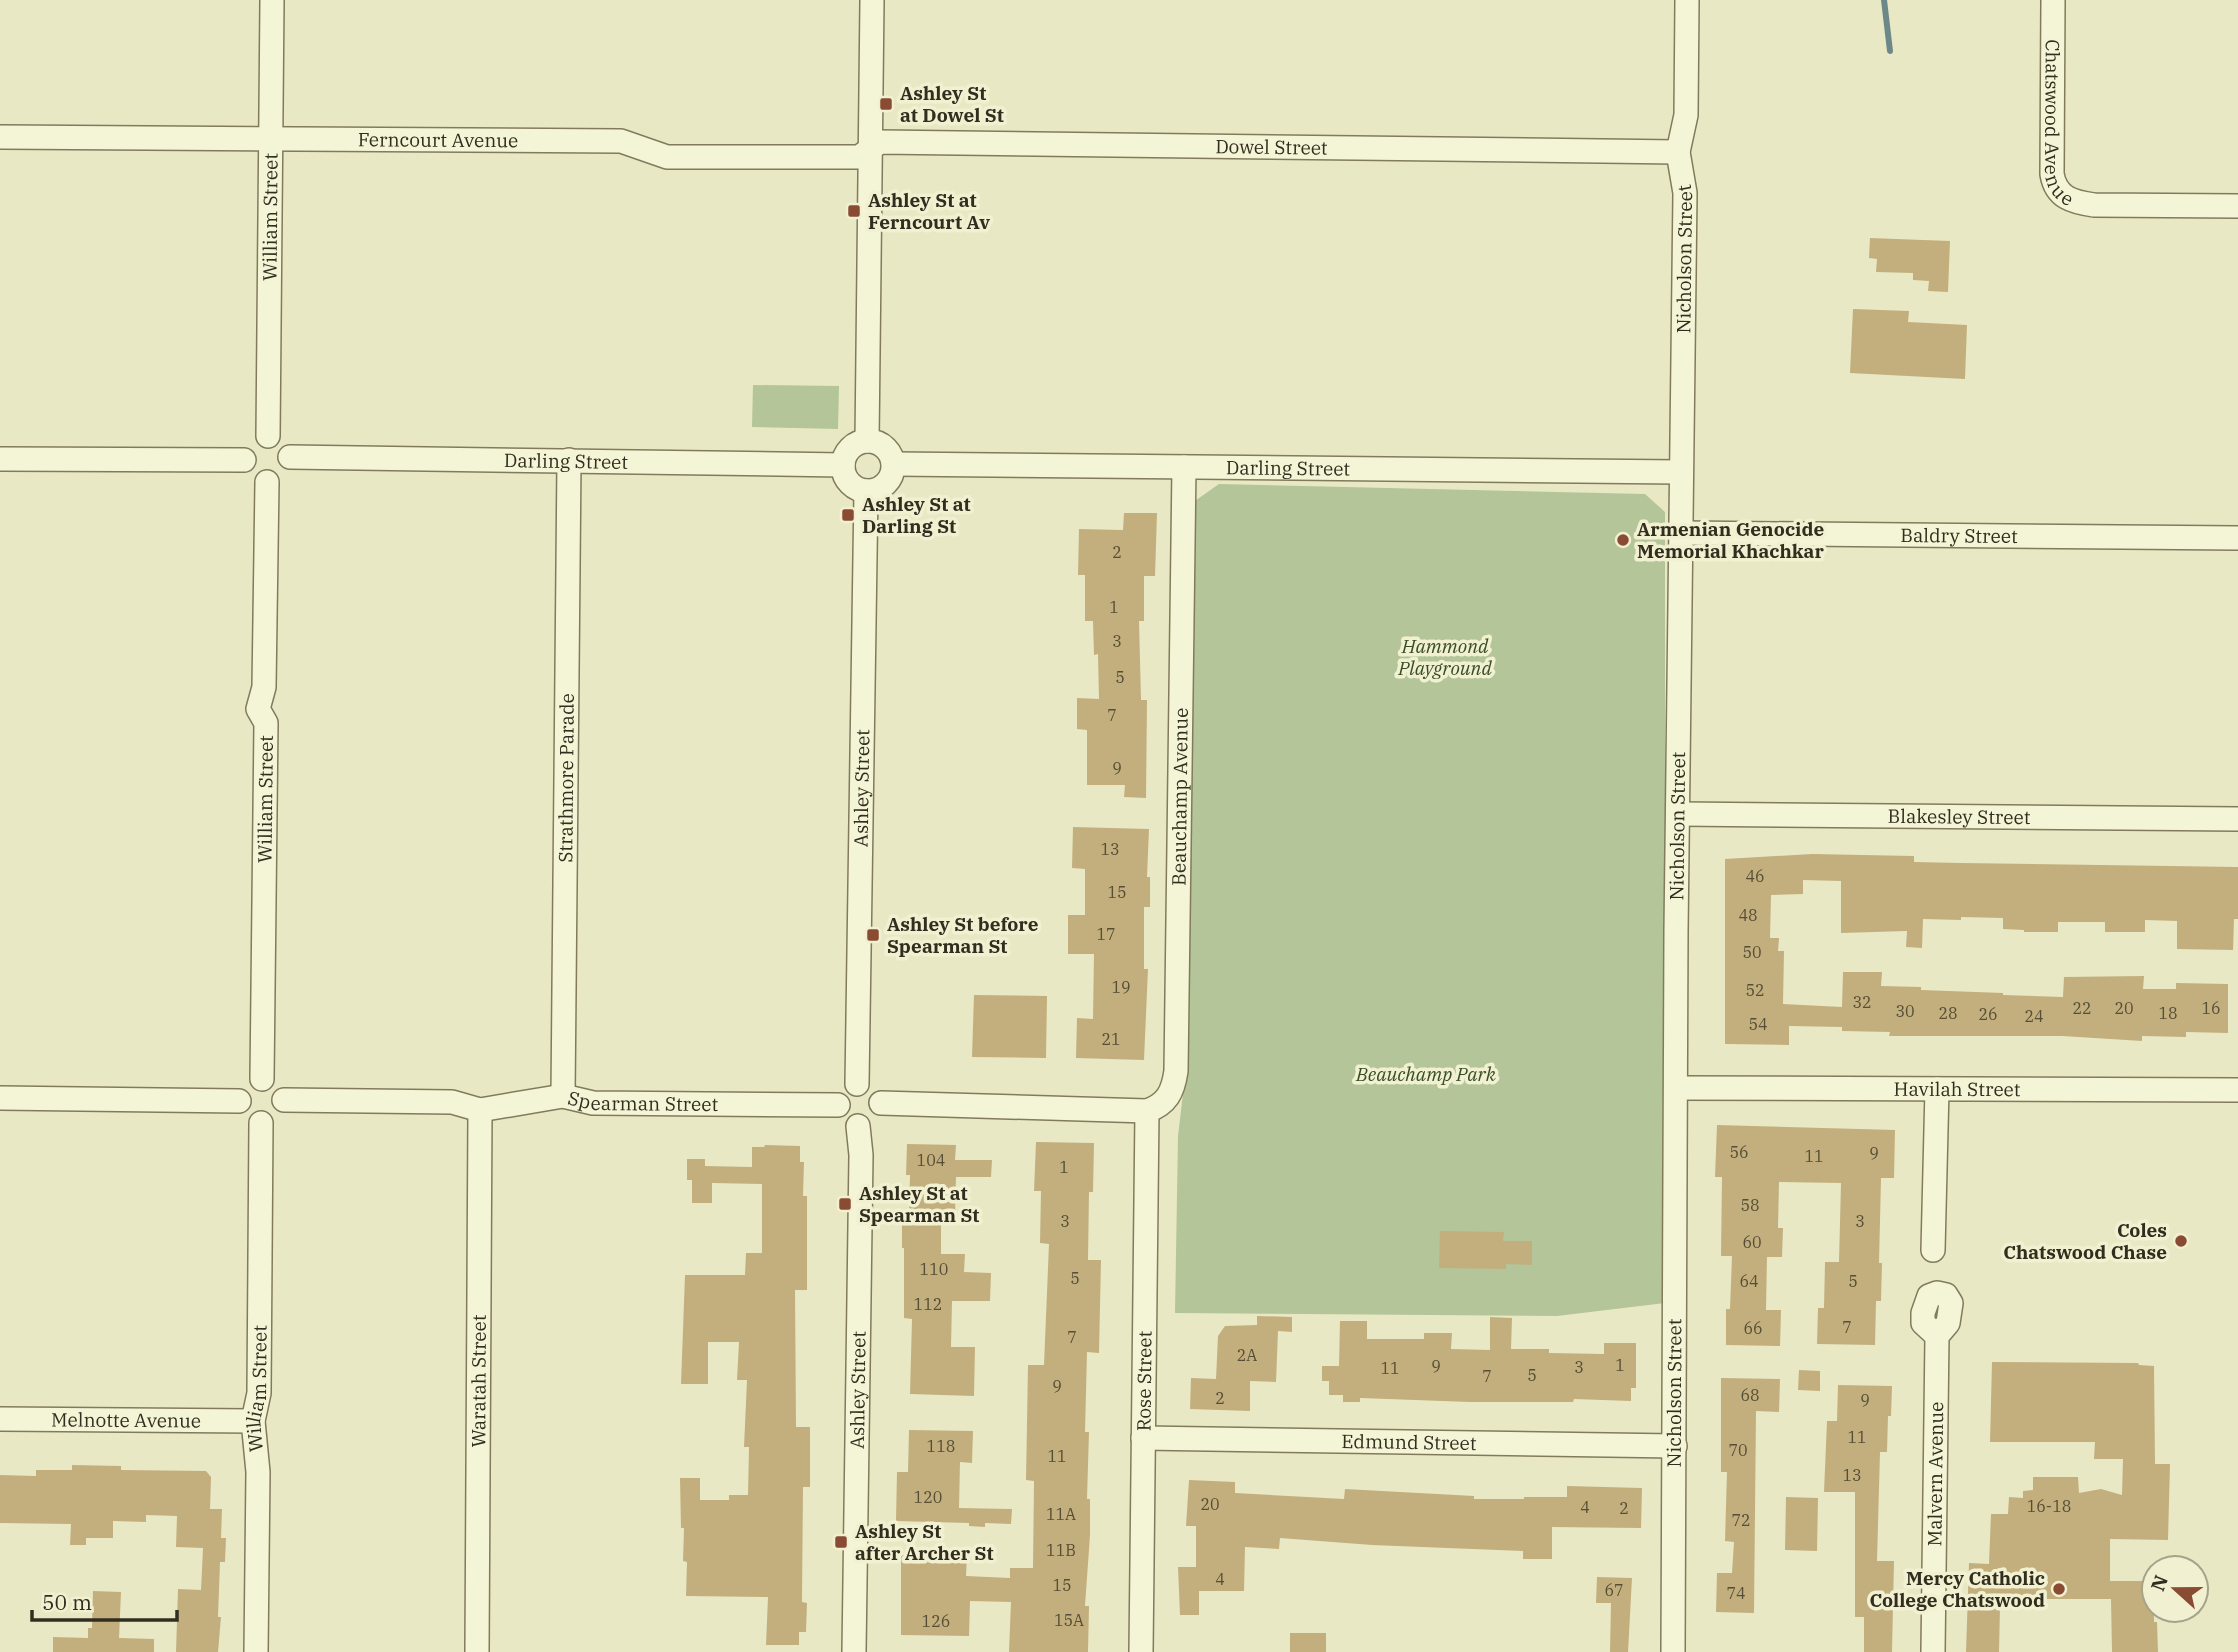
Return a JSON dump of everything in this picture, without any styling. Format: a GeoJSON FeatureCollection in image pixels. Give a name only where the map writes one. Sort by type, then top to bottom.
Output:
{"type":"FeatureCollection","features":[{"type":"Feature","properties":{"kind":"street","name":"William Street"},"geometry":{"type":"LineString","coordinates":[[268,436],[272,0]]}},
{"type":"Feature","properties":{"kind":"street"},"geometry":{"type":"LineString","coordinates":[[867,440],[872,0]]}},
{"type":"Feature","properties":{"kind":"street","name":"Nicholson Street"},"geometry":{"type":"LineString","coordinates":[[1674,1652],[1676,923],[1685,192],[1678,152],[1686,115],[1687,0]]}},
{"type":"Feature","properties":{"kind":"street","name":"Chatswood Avenue"},"geometry":{"type":"LineString","coordinates":[[2053,0],[2052,174],[2059,192],[2073,201],[2094,205],[2238,206]]}},
{"type":"Feature","properties":{"kind":"street","name":"Ferncourt Avenue"},"geometry":{"type":"LineString","coordinates":[[0,137],[621,141],[667,157],[859,157],[869,150]]}},
{"type":"Feature","properties":{"kind":"street","name":"Dowel Street"},"geometry":{"type":"LineString","coordinates":[[869,150],[880,142],[1678,152]]}},
{"type":"Feature","properties":{"kind":"street"},"geometry":{"type":"LineString","coordinates":[[268,436],[283,442],[290,457],[284,474],[279,479],[267,482],[254,478],[244,460],[254,440],[268,436]]}},
{"type":"Feature","properties":{"kind":"street"},"geometry":{"type":"LineString","coordinates":[[867,440],[882,444],[894,464],[891,478],[886,484],[880,489],[866,491],[849,483],[843,465],[848,451],[867,440]]}},
{"type":"Feature","properties":{"kind":"street","name":"Darling Street"},"geometry":{"type":"LineString","coordinates":[[290,457],[843,465]]}},
{"type":"Feature","properties":{"kind":"street"},"geometry":{"type":"LineString","coordinates":[[0,459],[244,460]]}},
{"type":"Feature","properties":{"kind":"street","name":"Strathmore Parade"},"geometry":{"type":"LineString","coordinates":[[563,1096],[569,460]]}},
{"type":"Feature","properties":{"kind":"street","name":"Darling Street"},"geometry":{"type":"LineString","coordinates":[[894,464],[1681,472]]}},
{"type":"Feature","properties":{"kind":"street","name":"Beauchamp Avenue"},"geometry":{"type":"LineString","coordinates":[[1147,1111],[1160,1106],[1168,1098],[1174,1086],[1176,1071],[1184,467]]}},
{"type":"Feature","properties":{"kind":"street","name":"William Street"},"geometry":{"type":"LineString","coordinates":[[262,1079],[266,723],[258,709],[264,687],[267,482]]}},
{"type":"Feature","properties":{"kind":"street","name":"Ashley Street"},"geometry":{"type":"LineString","coordinates":[[857,1084],[866,491]]}},
{"type":"Feature","properties":{"kind":"street","name":"Baldry Street"},"geometry":{"type":"LineString","coordinates":[[1681,533],[2238,538]]}},
{"type":"Feature","properties":{"kind":"street","name":"Blakesley Street"},"geometry":{"type":"LineString","coordinates":[[1679,814],[2238,819]]}},
{"type":"Feature","properties":{"kind":"street"},"geometry":{"type":"LineString","coordinates":[[262,1079],[277,1085],[284,1100],[277,1116],[261,1123],[248,1118],[239,1101],[246,1085],[262,1079]]}},
{"type":"Feature","properties":{"kind":"street"},"geometry":{"type":"LineString","coordinates":[[857,1084],[873,1088],[881,1103],[875,1120],[864,1126],[844,1119],[838,1105],[843,1093],[857,1084]]}},
{"type":"Feature","properties":{"kind":"street","name":"Havilah Street"},"geometry":{"type":"LineString","coordinates":[[1677,1088],[2238,1090]]}},
{"type":"Feature","properties":{"kind":"street"},"geometry":{"type":"LineString","coordinates":[[1933,1250],[1937,1090]]}},
{"type":"Feature","properties":{"kind":"street","name":"Spearman Street"},"geometry":{"type":"LineString","coordinates":[[284,1100],[452,1102],[480,1110],[563,1096],[593,1103],[838,1105]]}},
{"type":"Feature","properties":{"kind":"street"},"geometry":{"type":"LineString","coordinates":[[0,1098],[239,1101]]}},
{"type":"Feature","properties":{"kind":"street"},"geometry":{"type":"LineString","coordinates":[[881,1103],[1147,1111]]}},
{"type":"Feature","properties":{"kind":"street","name":"Waratah Street"},"geometry":{"type":"LineString","coordinates":[[477,1652],[480,1110]]}},
{"type":"Feature","properties":{"kind":"street","name":"Rose Street"},"geometry":{"type":"LineString","coordinates":[[1141,1652],[1147,1111]]}},
{"type":"Feature","properties":{"kind":"street","name":"William Street"},"geometry":{"type":"LineString","coordinates":[[256,1652],[258,1472],[253,1421],[259,1393],[261,1123]]}},
{"type":"Feature","properties":{"kind":"street","name":"Ashley Street"},"geometry":{"type":"LineString","coordinates":[[854,1652],[861,1155],[858,1126]]}},
{"type":"Feature","properties":{"kind":"street","name":"Malvern Avenue"},"geometry":{"type":"LineString","coordinates":[[1933,1652],[1937,1336]]}},
{"type":"Feature","properties":{"kind":"street","name":"Melnotte Avenue"},"geometry":{"type":"LineString","coordinates":[[0,1419],[253,1421]]}},
{"type":"Feature","properties":{"kind":"street","name":"Edmund Street"},"geometry":{"type":"LineString","coordinates":[[1143,1438],[1675,1447]]}},
{"type":"Feature","properties":{"kind":"green space"},"geometry":{"type":"Polygon","coordinates":[[[753,385],[839,386],[838,429],[752,427],[753,385]]]}},
{"type":"Feature","properties":{"kind":"green space","name":"Beauchamp Park"},"geometry":{"type":"Polygon","coordinates":[[[1219,484],[1645,494],[1665,512],[1665,1303],[1557,1316],[1175,1313],[1178,1136],[1189,1043],[1192,503],[1219,484]]]}},
{"type":"Feature","properties":{"kind":"building"},"geometry":{"type":"Polygon","coordinates":[[[1870,238],[1950,241],[1948,292],[1928,291],[1929,281],[1913,280],[1913,273],[1876,272],[1877,259],[1869,258],[1870,238]]]}},
{"type":"Feature","properties":{"kind":"building"},"geometry":{"type":"Polygon","coordinates":[[[1853,309],[1909,311],[1908,322],[1967,325],[1965,379],[1850,373],[1853,309]]]}},
{"type":"Feature","properties":{"kind":"building"},"geometry":{"type":"Polygon","coordinates":[[[1124,513],[1157,513],[1155,576],[1144,576],[1144,621],[1139,621],[1141,700],[1147,700],[1146,798],[1124,797],[1125,785],[1087,785],[1087,730],[1077,729],[1077,698],[1099,699],[1098,654],[1094,655],[1093,621],[1085,621],[1085,575],[1078,575],[1079,529],[1123,530],[1124,513]]]}},
{"type":"Feature","properties":{"kind":"building"},"geometry":{"type":"Polygon","coordinates":[[[1073,827],[1149,829],[1147,877],[1150,877],[1150,907],[1144,907],[1144,969],[1148,969],[1144,1060],[1076,1058],[1077,1018],[1093,1019],[1094,954],[1068,954],[1068,915],[1085,915],[1085,869],[1072,868],[1073,827]]]}},
{"type":"Feature","properties":{"kind":"building"},"geometry":{"type":"Polygon","coordinates":[[[1812,854],[1914,856],[1914,862],[2238,867],[2238,919],[2234,919],[2233,950],[2177,949],[2177,921],[2145,920],[2145,932],[2105,932],[2105,922],[2058,922],[2058,932],[2024,932],[2003,929],[2003,918],[1961,917],[1961,920],[1923,919],[1922,948],[1906,947],[1907,931],[1841,933],[1841,881],[1803,880],[1803,894],[1771,895],[1770,938],[1779,938],[1778,951],[1784,951],[1783,1004],[1842,1007],[1843,972],[1882,972],[1881,986],[2063,997],[2064,977],[2144,976],[2143,989],[2176,989],[2176,983],[2228,984],[2228,1033],[2186,1032],[2186,1037],[2142,1036],[2142,1041],[2062,1036],[1889,1036],[1890,1032],[1842,1031],[1842,1027],[1789,1026],[1789,1045],[1725,1044],[1725,859],[1812,854]]]}},
{"type":"Feature","properties":{"kind":"building"},"geometry":{"type":"Polygon","coordinates":[[[974,995],[1047,996],[1046,1058],[972,1057],[974,995]]]}},
{"type":"Feature","properties":{"kind":"building"},"geometry":{"type":"Polygon","coordinates":[[[1717,1125],[1895,1130],[1894,1178],[1881,1178],[1881,1301],[1876,1301],[1875,1345],[1817,1344],[1818,1308],[1824,1308],[1825,1262],[1839,1262],[1841,1183],[1779,1182],[1778,1228],[1783,1228],[1782,1257],[1767,1257],[1766,1310],[1781,1310],[1780,1346],[1726,1345],[1726,1309],[1730,1309],[1732,1256],[1721,1256],[1722,1177],[1715,1177],[1717,1125]]]}},
{"type":"Feature","properties":{"kind":"building"},"geometry":{"type":"Polygon","coordinates":[[[1036,1142],[1094,1143],[1093,1192],[1089,1192],[1088,1260],[1101,1260],[1099,1353],[1087,1352],[1085,1432],[1089,1432],[1087,1499],[1090,1499],[1090,1535],[1085,1606],[1089,1606],[1088,1652],[1009,1652],[1011,1602],[970,1601],[969,1636],[901,1635],[901,1555],[967,1556],[966,1576],[1010,1578],[1010,1568],[1033,1568],[1034,1481],[1026,1480],[1028,1365],[1044,1365],[1049,1244],[1040,1243],[1041,1191],[1034,1191],[1036,1142]]]}},
{"type":"Feature","properties":{"kind":"building"},"geometry":{"type":"Polygon","coordinates":[[[907,1144],[956,1145],[955,1160],[992,1160],[991,1177],[956,1177],[955,1215],[941,1215],[941,1254],[965,1254],[964,1272],[991,1273],[990,1301],[952,1301],[951,1347],[975,1347],[974,1396],[910,1394],[912,1319],[904,1318],[902,1248],[902,1219],[909,1219],[910,1175],[906,1175],[907,1144]]]}},
{"type":"Feature","properties":{"kind":"building"},"geometry":{"type":"Polygon","coordinates":[[[800,1146],[800,1162],[804,1162],[803,1196],[807,1196],[807,1290],[795,1290],[796,1427],[810,1427],[810,1487],[803,1487],[802,1602],[807,1603],[806,1632],[799,1632],[799,1645],[766,1645],[768,1597],[686,1596],[687,1562],[683,1561],[684,1528],[681,1528],[680,1478],[700,1478],[700,1500],[729,1500],[729,1495],[748,1495],[749,1447],[744,1447],[747,1380],[737,1380],[739,1342],[708,1342],[708,1384],[681,1384],[685,1275],[745,1275],[746,1253],[762,1253],[762,1184],[712,1183],[712,1203],[692,1203],[692,1180],[687,1180],[687,1159],[705,1159],[705,1166],[752,1167],[752,1147],[800,1146]]]}},
{"type":"Feature","properties":{"kind":"building"},"geometry":{"type":"Polygon","coordinates":[[[1440,1231],[1504,1232],[1503,1241],[1532,1241],[1532,1265],[1506,1264],[1506,1269],[1439,1268],[1440,1231]]]}},
{"type":"Feature","properties":{"kind":"building"},"geometry":{"type":"Polygon","coordinates":[[[1257,1316],[1292,1317],[1292,1332],[1278,1331],[1276,1382],[1250,1381],[1250,1411],[1190,1409],[1191,1378],[1216,1379],[1218,1336],[1225,1326],[1257,1325],[1257,1316]]]}},
{"type":"Feature","properties":{"kind":"building"},"geometry":{"type":"Polygon","coordinates":[[[1490,1317],[1512,1318],[1511,1349],[1604,1354],[1604,1343],[1636,1343],[1636,1388],[1631,1388],[1631,1401],[1574,1399],[1573,1402],[1470,1402],[1360,1398],[1360,1402],[1343,1402],[1343,1395],[1329,1395],[1329,1381],[1322,1381],[1322,1366],[1339,1366],[1340,1321],[1367,1321],[1367,1339],[1424,1339],[1424,1333],[1452,1333],[1451,1349],[1490,1350],[1490,1317]]]}},
{"type":"Feature","properties":{"kind":"building"},"geometry":{"type":"Polygon","coordinates":[[[1992,1362],[2138,1363],[2154,1366],[2155,1464],[2170,1464],[2168,1540],[2110,1539],[2110,1581],[2140,1581],[2140,1624],[2157,1624],[2158,1652],[2112,1652],[2111,1599],[2044,1599],[2044,1607],[2000,1607],[1999,1652],[1966,1652],[1969,1563],[1989,1564],[1991,1514],[2008,1514],[2009,1497],[2023,1498],[2023,1491],[2033,1490],[2033,1477],[2078,1477],[2079,1493],[2101,1489],[2122,1495],[2123,1459],[2094,1459],[2095,1442],[1990,1442],[1992,1362]]]}},
{"type":"Feature","properties":{"kind":"building"},"geometry":{"type":"Polygon","coordinates":[[[1799,1370],[1820,1371],[1820,1391],[1798,1390],[1799,1370]]]}},
{"type":"Feature","properties":{"kind":"building"},"geometry":{"type":"Polygon","coordinates":[[[1721,1378],[1780,1379],[1779,1412],[1756,1411],[1754,1613],[1716,1612],[1717,1573],[1732,1573],[1734,1542],[1725,1541],[1727,1472],[1721,1472],[1721,1378]]]}},
{"type":"Feature","properties":{"kind":"building"},"geometry":{"type":"Polygon","coordinates":[[[1838,1385],[1892,1386],[1887,1452],[1880,1452],[1877,1561],[1894,1561],[1892,1652],[1864,1652],[1864,1617],[1855,1617],[1855,1492],[1824,1492],[1827,1421],[1837,1421],[1838,1385]]]}},
{"type":"Feature","properties":{"kind":"building"},"geometry":{"type":"Polygon","coordinates":[[[909,1430],[973,1431],[972,1463],[960,1462],[959,1508],[1012,1509],[1011,1524],[985,1523],[985,1527],[969,1526],[969,1523],[896,1521],[897,1472],[908,1472],[909,1430]]]}},
{"type":"Feature","properties":{"kind":"building"},"geometry":{"type":"Polygon","coordinates":[[[72,1465],[121,1466],[121,1470],[206,1471],[211,1477],[210,1509],[222,1509],[221,1538],[226,1538],[225,1562],[220,1562],[218,1617],[221,1617],[218,1652],[176,1652],[178,1589],[201,1590],[203,1548],[176,1547],[177,1516],[146,1515],[146,1522],[113,1521],[113,1538],[86,1538],[86,1545],[70,1545],[71,1524],[0,1523],[0,1475],[36,1476],[36,1470],[72,1470],[72,1465]]]}},
{"type":"Feature","properties":{"kind":"building"},"geometry":{"type":"Polygon","coordinates":[[[1189,1480],[1235,1482],[1235,1493],[1344,1499],[1345,1489],[1474,1496],[1474,1499],[1524,1499],[1567,1497],[1567,1486],[1642,1488],[1641,1528],[1552,1527],[1552,1559],[1523,1559],[1523,1551],[1280,1538],[1279,1549],[1245,1547],[1244,1591],[1199,1591],[1199,1615],[1180,1615],[1178,1567],[1196,1567],[1196,1526],[1186,1526],[1189,1480]]]}},
{"type":"Feature","properties":{"kind":"building"},"geometry":{"type":"Polygon","coordinates":[[[1786,1497],[1818,1498],[1817,1551],[1785,1550],[1786,1497]]]}},
{"type":"Feature","properties":{"kind":"building"},"geometry":{"type":"Polygon","coordinates":[[[1597,1577],[1632,1578],[1628,1652],[1610,1652],[1611,1603],[1596,1603],[1597,1577]]]}},
{"type":"Feature","properties":{"kind":"building"},"geometry":{"type":"Polygon","coordinates":[[[93,1591],[121,1592],[119,1638],[154,1639],[154,1652],[53,1652],[53,1637],[88,1638],[88,1628],[92,1628],[93,1591]]]}},
{"type":"Feature","properties":{"kind":"building"},"geometry":{"type":"Polygon","coordinates":[[[1290,1633],[1326,1633],[1326,1652],[1290,1652],[1290,1633]]]}},
{"type":"Feature","properties":{"kind":"waterway"},"geometry":{"type":"LineString","coordinates":[[1884,0],[1890,51]]}},
{"type":"Feature","properties":{"kind":"place","name":"Ashley St at Dowel St"},"geometry":{"type":"Point","coordinates":[886,104]}},
{"type":"Feature","properties":{"kind":"place","name":"Ashley St at Ferncourt Av"},"geometry":{"type":"Point","coordinates":[854,211]}},
{"type":"Feature","properties":{"kind":"place","name":"Ashley St at Darling St"},"geometry":{"type":"Point","coordinates":[848,515]}},
{"type":"Feature","properties":{"kind":"place","name":"Armenian Genocide Memorial Khachkar"},"geometry":{"type":"Point","coordinates":[1623,540]}},
{"type":"Feature","properties":{"kind":"place","name":"Ashley St before Spearman St"},"geometry":{"type":"Point","coordinates":[873,935]}},
{"type":"Feature","properties":{"kind":"place","name":"Ashley St at Spearman St"},"geometry":{"type":"Point","coordinates":[845,1204]}},
{"type":"Feature","properties":{"kind":"place","name":"Coles Chatswood Chase"},"geometry":{"type":"Point","coordinates":[2181,1241]}},
{"type":"Feature","properties":{"kind":"place","name":"Ashley St after Archer St"},"geometry":{"type":"Point","coordinates":[841,1542]}},
{"type":"Feature","properties":{"kind":"place","name":"Mercy Catholic College Chatswood"},"geometry":{"type":"Point","coordinates":[2059,1589]}},
{"type":"Feature","properties":{"kind":"park label","name":"Hammond Playground"},"geometry":{"type":"Point","coordinates":[1445,657]}}]}
